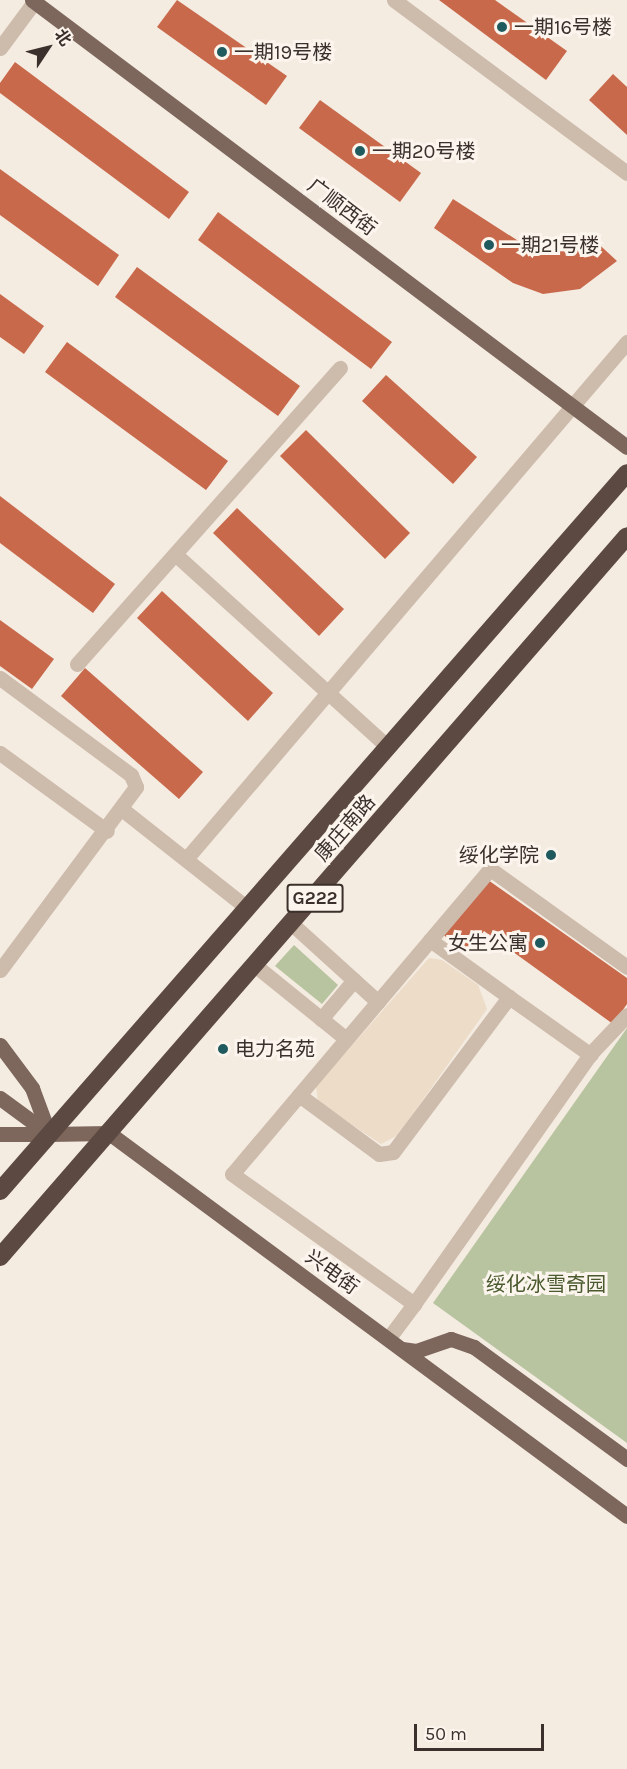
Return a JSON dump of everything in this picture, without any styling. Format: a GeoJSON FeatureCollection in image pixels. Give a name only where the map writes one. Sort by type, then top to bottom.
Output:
{"type":"FeatureCollection","features":[{"type":"Feature","properties":{"kind":"highway","name":"康庄南路"},"geometry":{"type":"LineString","coordinates":[[0,1191],[627,473]]}},
{"type":"Feature","properties":{"kind":"highway","name":"康庄南路"},"geometry":{"type":"LineString","coordinates":[[0,1257],[256,966],[627,536]]}},
{"type":"Feature","properties":{"kind":"main road","name":"广顺西街"},"geometry":{"type":"LineString","coordinates":[[33,1],[627,447]]}},
{"type":"Feature","properties":{"kind":"main road"},"geometry":{"type":"LineString","coordinates":[[0,1045],[32,1088],[49,1134]]}},
{"type":"Feature","properties":{"kind":"main road"},"geometry":{"type":"LineString","coordinates":[[0,1098],[49,1134]]}},
{"type":"Feature","properties":{"kind":"main road"},"geometry":{"type":"LineString","coordinates":[[0,1134],[108,1133]]}},
{"type":"Feature","properties":{"kind":"main road","name":"兴电街"},"geometry":{"type":"LineString","coordinates":[[108,1133],[627,1516]]}},
{"type":"Feature","properties":{"kind":"main road"},"geometry":{"type":"LineString","coordinates":[[402,1349],[416,1351],[451,1339],[474,1347],[627,1459]]}},
{"type":"Feature","properties":{"kind":"street"},"geometry":{"type":"LineString","coordinates":[[396,0],[627,173]]}},
{"type":"Feature","properties":{"kind":"street"},"geometry":{"type":"LineString","coordinates":[[0,48],[33,1]]}},
{"type":"Feature","properties":{"kind":"street"},"geometry":{"type":"LineString","coordinates":[[186,859],[627,342]]}},
{"type":"Feature","properties":{"kind":"street"},"geometry":{"type":"LineString","coordinates":[[77,664],[340,368]]}},
{"type":"Feature","properties":{"kind":"street"},"geometry":{"type":"LineString","coordinates":[[175,554],[388,747]]}},
{"type":"Feature","properties":{"kind":"street"},"geometry":{"type":"LineString","coordinates":[[0,678],[131,775],[134,795],[0,970]]}},
{"type":"Feature","properties":{"kind":"street"},"geometry":{"type":"LineString","coordinates":[[0,753],[107,831]]}},
{"type":"Feature","properties":{"kind":"street"},"geometry":{"type":"LineString","coordinates":[[123,810],[247,908]]}},
{"type":"Feature","properties":{"kind":"street"},"geometry":{"type":"LineString","coordinates":[[414,1304],[232,1174],[490,869],[627,967]]}},
{"type":"Feature","properties":{"kind":"street"},"geometry":{"type":"LineString","coordinates":[[292,924],[378,1002]]}},
{"type":"Feature","properties":{"kind":"street"},"geometry":{"type":"LineString","coordinates":[[430,940],[591,1055]]}},
{"type":"Feature","properties":{"kind":"street"},"geometry":{"type":"LineString","coordinates":[[256,966],[346,1039]]}},
{"type":"Feature","properties":{"kind":"street"},"geometry":{"type":"LineString","coordinates":[[321,1019],[354,980]]}},
{"type":"Feature","properties":{"kind":"street"},"geometry":{"type":"LineString","coordinates":[[299,1095],[379,1154],[393,1152],[509,997]]}},
{"type":"Feature","properties":{"kind":"street"},"geometry":{"type":"LineString","coordinates":[[388,1339],[591,1055],[627,1015]]}},
{"type":"Feature","properties":{"kind":"green space"},"geometry":{"type":"Polygon","coordinates":[[[294,945],[338,985],[322,1004],[275,966],[294,945]]]}},
{"type":"Feature","properties":{"kind":"green space","name":"绥化冰雪奇园"},"geometry":{"type":"Polygon","coordinates":[[[627,1028],[627,1443],[433,1303],[627,1028]]]}},
{"type":"Feature","properties":{"kind":"shaded area"},"geometry":{"type":"Polygon","coordinates":[[[429,958],[442,960],[478,985],[487,1009],[398,1135],[381,1144],[318,1102],[316,1086],[429,958]]]}},
{"type":"Feature","properties":{"kind":"building","name":"一期19号楼"},"geometry":{"type":"Polygon","coordinates":[[[177,0],[287,76],[266,105],[157,27],[177,0]]]}},
{"type":"Feature","properties":{"kind":"building","name":"一期16号楼"},"geometry":{"type":"Polygon","coordinates":[[[439,0],[495,0],[567,51],[546,80],[439,0]]]}},
{"type":"Feature","properties":{"kind":"building"},"geometry":{"type":"Polygon","coordinates":[[[15,62],[189,192],[169,219],[0,93],[0,83],[15,62]]]}},
{"type":"Feature","properties":{"kind":"building"},"geometry":{"type":"Polygon","coordinates":[[[613,74],[627,87],[627,135],[589,100],[613,74]]]}},
{"type":"Feature","properties":{"kind":"building","name":"一期20号楼"},"geometry":{"type":"Polygon","coordinates":[[[320,100],[421,173],[400,202],[299,128],[320,100]]]}},
{"type":"Feature","properties":{"kind":"building"},"geometry":{"type":"Polygon","coordinates":[[[0,169],[119,255],[98,286],[0,215],[0,169]]]}},
{"type":"Feature","properties":{"kind":"building","name":"一期21号楼"},"geometry":{"type":"Polygon","coordinates":[[[453,199],[537,253],[568,250],[591,237],[617,261],[580,289],[543,294],[513,283],[434,228],[453,199]]]}},
{"type":"Feature","properties":{"kind":"building"},"geometry":{"type":"Polygon","coordinates":[[[218,212],[392,342],[371,369],[198,240],[218,212]]]}},
{"type":"Feature","properties":{"kind":"building"},"geometry":{"type":"Polygon","coordinates":[[[137,267],[300,386],[278,416],[115,297],[137,267]]]}},
{"type":"Feature","properties":{"kind":"building"},"geometry":{"type":"Polygon","coordinates":[[[0,294],[44,326],[24,354],[0,337],[0,294]]]}},
{"type":"Feature","properties":{"kind":"building"},"geometry":{"type":"Polygon","coordinates":[[[67,342],[228,461],[206,490],[45,372],[67,342]]]}},
{"type":"Feature","properties":{"kind":"building"},"geometry":{"type":"Polygon","coordinates":[[[386,375],[477,457],[453,484],[362,401],[386,375]]]}},
{"type":"Feature","properties":{"kind":"building"},"geometry":{"type":"Polygon","coordinates":[[[306,430],[410,533],[385,559],[280,456],[306,430]]]}},
{"type":"Feature","properties":{"kind":"building"},"geometry":{"type":"Polygon","coordinates":[[[0,496],[115,584],[93,613],[0,543],[0,496]]]}},
{"type":"Feature","properties":{"kind":"building"},"geometry":{"type":"Polygon","coordinates":[[[237,508],[344,609],[319,636],[213,533],[237,508]]]}},
{"type":"Feature","properties":{"kind":"building"},"geometry":{"type":"Polygon","coordinates":[[[162,591],[273,693],[248,721],[137,618],[162,591]]]}},
{"type":"Feature","properties":{"kind":"building"},"geometry":{"type":"Polygon","coordinates":[[[0,620],[54,659],[32,689],[0,666],[0,620]]]}},
{"type":"Feature","properties":{"kind":"building"},"geometry":{"type":"Polygon","coordinates":[[[85,668],[203,772],[179,799],[61,696],[85,668]]]}},
{"type":"Feature","properties":{"kind":"building","name":"女生公寓"},"geometry":{"type":"Polygon","coordinates":[[[488,880],[627,978],[627,1004],[613,1024],[484,931],[467,952],[442,934],[488,880]]]}},
{"type":"Feature","properties":{"kind":"place","name":"一期16号楼"},"geometry":{"type":"Point","coordinates":[502,27]}},
{"type":"Feature","properties":{"kind":"place","name":"一期19号楼"},"geometry":{"type":"Point","coordinates":[222,52]}},
{"type":"Feature","properties":{"kind":"place","name":"一期20号楼"},"geometry":{"type":"Point","coordinates":[360,151]}},
{"type":"Feature","properties":{"kind":"place","name":"一期21号楼"},"geometry":{"type":"Point","coordinates":[489,245]}},
{"type":"Feature","properties":{"kind":"place","name":"绥化学院"},"geometry":{"type":"Point","coordinates":[551,855]}},
{"type":"Feature","properties":{"kind":"place","name":"女生公寓"},"geometry":{"type":"Point","coordinates":[540,943]}},
{"type":"Feature","properties":{"kind":"place","name":"电力名苑"},"geometry":{"type":"Point","coordinates":[223,1049]}}]}
